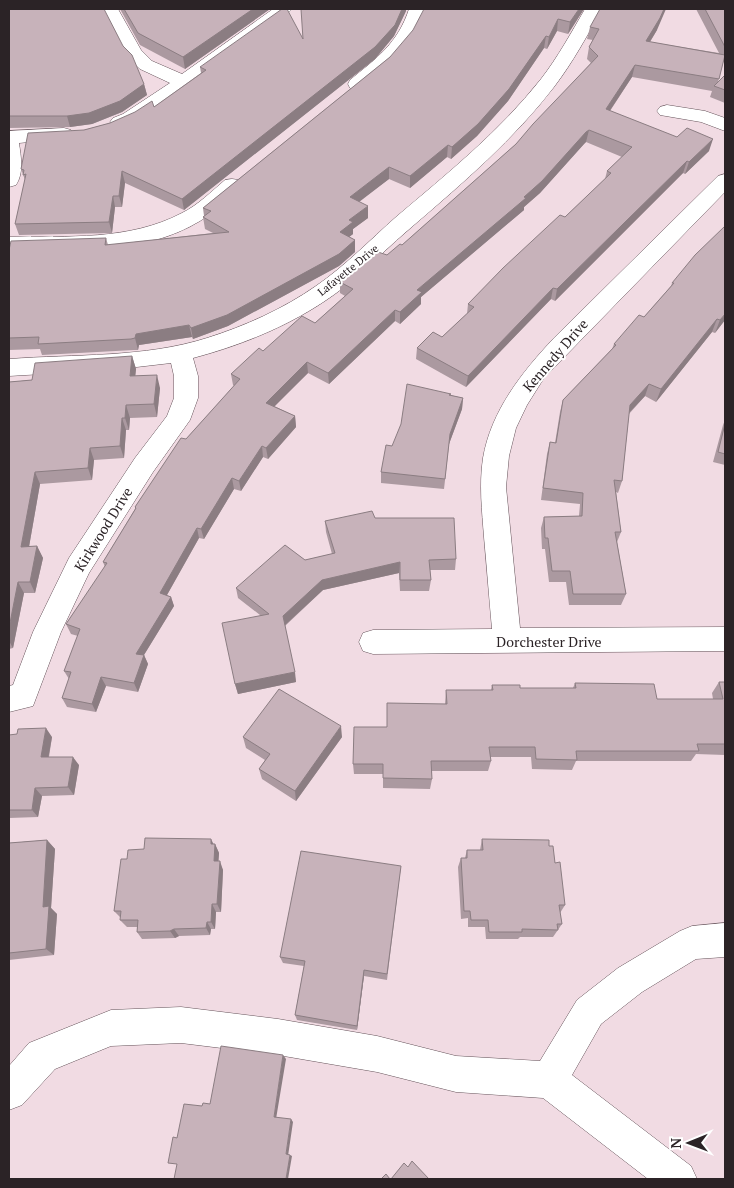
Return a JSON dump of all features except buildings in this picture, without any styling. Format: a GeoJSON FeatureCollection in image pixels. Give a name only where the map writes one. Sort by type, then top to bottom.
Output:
{"type":"FeatureCollection","features":[{"type":"Feature","properties":{"kind":"street"},"geometry":{"type":"LineString","coordinates":[[110,9],[133,53],[146,65],[183,82]]}},
{"type":"Feature","properties":{"kind":"street"},"geometry":{"type":"LineString","coordinates":[[106,128],[130,118],[283,9]]}},
{"type":"Feature","properties":{"kind":"street"},"geometry":{"type":"LineString","coordinates":[[344,95],[382,64],[401,44],[414,21],[417,9]]}},
{"type":"Feature","properties":{"kind":"street","name":"Lafayette Drive"},"geometry":{"type":"LineString","coordinates":[[9,367],[121,361],[180,353],[248,332],[287,313],[324,291],[470,166],[511,127],[566,58],[593,9]]}},
{"type":"Feature","properties":{"kind":"street"},"geometry":{"type":"LineString","coordinates":[[667,111],[705,118],[725,125]]}},
{"type":"Feature","properties":{"kind":"street"},"geometry":{"type":"LineString","coordinates":[[9,181],[12,164],[9,138],[30,135],[80,134]]}},
{"type":"Feature","properties":{"kind":"street"},"geometry":{"type":"LineString","coordinates":[[9,244],[116,240],[144,237],[172,228],[192,218],[245,175]]}},
{"type":"Feature","properties":{"kind":"street","name":"Kennedy Drive"},"geometry":{"type":"LineString","coordinates":[[507,641],[493,487],[496,456],[504,428],[516,402],[536,372],[562,344],[725,180]]}},
{"type":"Feature","properties":{"kind":"street","name":"Kirkwood Drive"},"geometry":{"type":"LineString","coordinates":[[9,699],[23,697],[47,632],[80,566],[144,465],[178,420],[186,398],[186,376],[180,353]]}},
{"type":"Feature","properties":{"kind":"street","name":"Dorchester Drive"},"geometry":{"type":"LineString","coordinates":[[373,642],[725,639]]}},
{"type":"Feature","properties":{"kind":"street"},"geometry":{"type":"LineString","coordinates":[[549,1080],[589,1012],[630,980],[692,943],[725,940]]}},
{"type":"Feature","properties":{"kind":"street"},"geometry":{"type":"LineString","coordinates":[[9,1092],[42,1056],[111,1028],[181,1025],[278,1037],[377,1054],[456,1074],[549,1080],[678,1179]]}}]}
